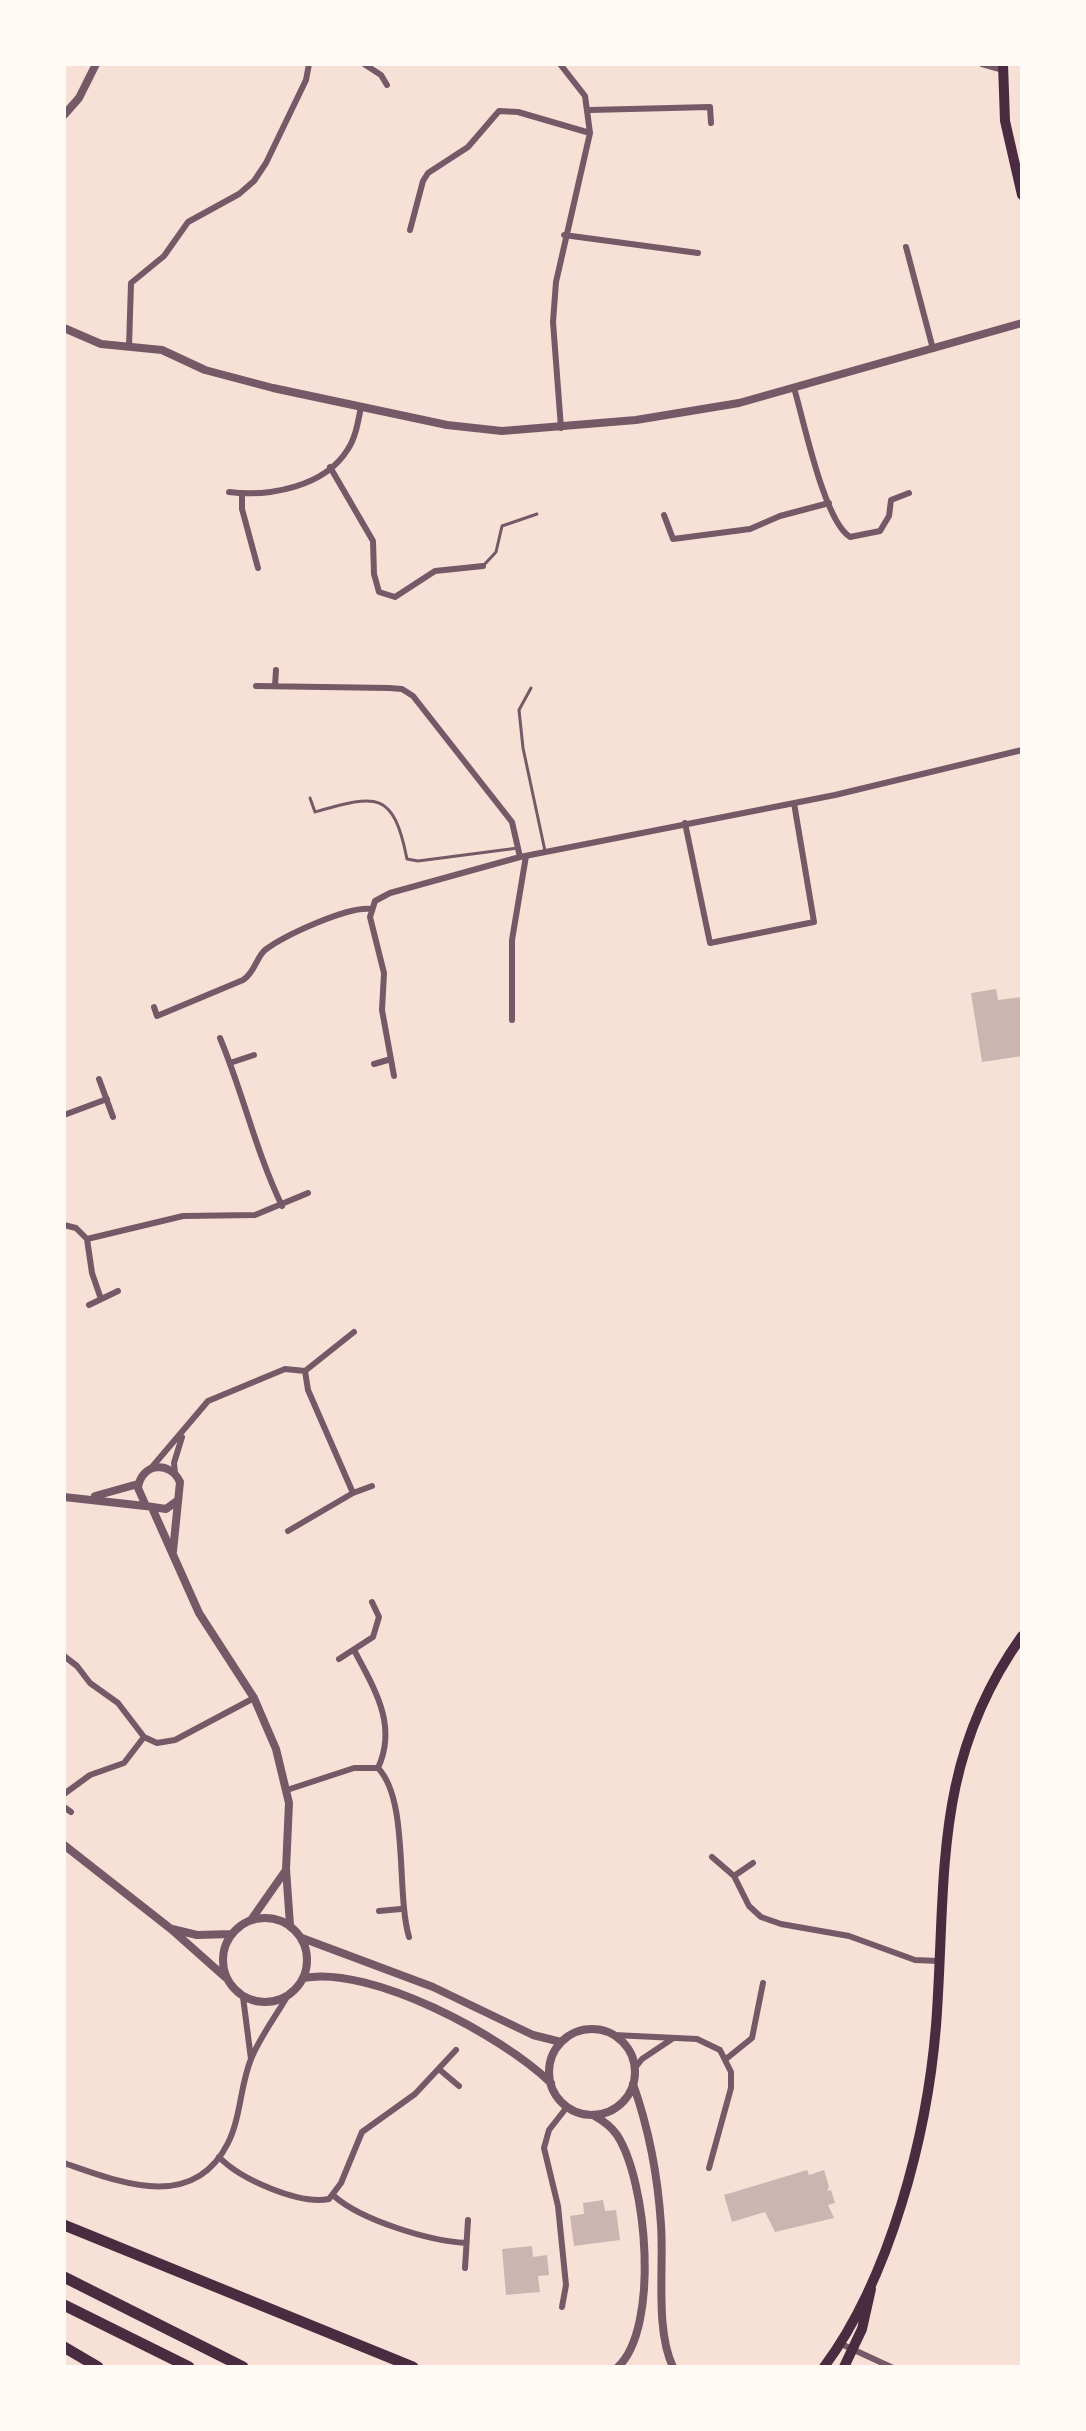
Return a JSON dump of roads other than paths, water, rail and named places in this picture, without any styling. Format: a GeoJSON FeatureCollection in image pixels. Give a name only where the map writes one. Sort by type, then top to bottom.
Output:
{"type":"FeatureCollection","features":[{"type":"Feature","properties":{"kind":"highway"},"geometry":{"type":"LineString","coordinates":[[64,2225],[413,2367]]}},
{"type":"Feature","properties":{"kind":"highway"},"geometry":{"type":"LineString","coordinates":[[64,2277],[243,2367]]}},
{"type":"Feature","properties":{"kind":"highway"},"geometry":{"type":"LineString","coordinates":[[64,2305],[189,2367]]}},
{"type":"Feature","properties":{"kind":"highway"},"geometry":{"type":"LineString","coordinates":[[64,2347],[98,2367]]}},
{"type":"Feature","properties":{"kind":"main road"},"geometry":{"type":"LineString","coordinates":[[1003,67],[1005,121],[1022,195]]}},
{"type":"Feature","properties":{"kind":"main road"},"geometry":{"type":"LineString","coordinates":[[844,2367],[853,2351],[871,2287],[899,2212],[924,2106],[934,2039],[944,1845],[962,1757],[989,1688],[1022,1636]]}},
{"type":"Feature","properties":{"kind":"main road"},"geometry":{"type":"LineString","coordinates":[[824,2367],[871,2287]]}},
{"type":"Feature","properties":{"kind":"street"},"geometry":{"type":"LineString","coordinates":[[64,115],[79,98],[96,64]]}},
{"type":"Feature","properties":{"kind":"street"},"geometry":{"type":"LineString","coordinates":[[129,347],[131,283],[164,256],[188,222],[239,194],[254,181],[266,163],[306,80],[309,64]]}},
{"type":"Feature","properties":{"kind":"street"},"geometry":{"type":"LineString","coordinates":[[364,64],[381,75],[387,85]]}},
{"type":"Feature","properties":{"kind":"street"},"geometry":{"type":"LineString","coordinates":[[560,64],[585,96],[590,110],[590,133],[564,235],[553,322],[561,428]]}},
{"type":"Feature","properties":{"kind":"street"},"geometry":{"type":"LineString","coordinates":[[982,64],[1003,67]]}},
{"type":"Feature","properties":{"kind":"street"},"geometry":{"type":"LineString","coordinates":[[590,110],[710,107],[711,123]]}},
{"type":"Feature","properties":{"kind":"street"},"geometry":{"type":"LineString","coordinates":[[410,230],[428,173],[468,147],[499,111],[518,112],[590,133]]}},
{"type":"Feature","properties":{"kind":"street"},"geometry":{"type":"LineString","coordinates":[[564,235],[698,253]]}},
{"type":"Feature","properties":{"kind":"street"},"geometry":{"type":"LineString","coordinates":[[906,247],[933,349]]}},
{"type":"Feature","properties":{"kind":"street"},"geometry":{"type":"LineString","coordinates":[[64,328],[101,344],[162,350],[238,380],[473,429],[561,428],[739,403],[1022,323]]}},
{"type":"Feature","properties":{"kind":"street"},"geometry":{"type":"LineString","coordinates":[[794,388],[829,503],[843,532],[859,536],[880,531],[889,516],[891,500],[909,493]]}},
{"type":"Feature","properties":{"kind":"street"},"geometry":{"type":"LineString","coordinates":[[229,492],[242,494],[288,490],[330,467],[350,447],[361,407]]}},
{"type":"Feature","properties":{"kind":"street"},"geometry":{"type":"LineString","coordinates":[[330,467],[373,541],[374,574],[379,592],[395,597],[435,571],[483,566]]}},
{"type":"Feature","properties":{"kind":"street"},"geometry":{"type":"LineString","coordinates":[[242,494],[242,509],[258,568]]}},
{"type":"Feature","properties":{"kind":"street"},"geometry":{"type":"LineString","coordinates":[[664,515],[673,539],[750,529],[780,516],[829,503]]}},
{"type":"Feature","properties":{"kind":"street"},"geometry":{"type":"LineString","coordinates":[[275,686],[276,670]]}},
{"type":"Feature","properties":{"kind":"street"},"geometry":{"type":"LineString","coordinates":[[256,686],[402,689],[413,696],[504,810],[512,822],[523,857],[512,940],[512,1020]]}},
{"type":"Feature","properties":{"kind":"street"},"geometry":{"type":"LineString","coordinates":[[394,1076],[382,1010],[384,973],[371,909],[375,901],[414,884],[523,857],[794,803],[1022,750]]}},
{"type":"Feature","properties":{"kind":"street"},"geometry":{"type":"LineString","coordinates":[[685,823],[710,943],[814,922],[794,803]]}},
{"type":"Feature","properties":{"kind":"street"},"geometry":{"type":"LineString","coordinates":[[154,1007],[157,1016],[243,980],[253,972],[262,953],[275,944],[353,909],[371,909]]}},
{"type":"Feature","properties":{"kind":"street"},"geometry":{"type":"LineString","coordinates":[[220,1038],[259,1154],[282,1206]]}},
{"type":"Feature","properties":{"kind":"street"},"geometry":{"type":"LineString","coordinates":[[230,1063],[254,1055]]}},
{"type":"Feature","properties":{"kind":"street"},"geometry":{"type":"LineString","coordinates":[[374,1064],[391,1059]]}},
{"type":"Feature","properties":{"kind":"street"},"geometry":{"type":"LineString","coordinates":[[99,1079],[113,1117]]}},
{"type":"Feature","properties":{"kind":"street"},"geometry":{"type":"LineString","coordinates":[[64,1115],[107,1099]]}},
{"type":"Feature","properties":{"kind":"street"},"geometry":{"type":"LineString","coordinates":[[87,1239],[183,1216],[243,1217],[282,1206],[308,1193]]}},
{"type":"Feature","properties":{"kind":"street"},"geometry":{"type":"LineString","coordinates":[[64,1225],[76,1228],[87,1239],[92,1273],[101,1299]]}},
{"type":"Feature","properties":{"kind":"street"},"geometry":{"type":"LineString","coordinates":[[89,1305],[118,1291]]}},
{"type":"Feature","properties":{"kind":"street"},"geometry":{"type":"LineString","coordinates":[[290,1925],[286,1869],[290,1829],[287,1790],[276,1749],[254,1698],[199,1613],[173,1555],[140,1497],[138,1484],[143,1473],[183,1434],[200,1409],[221,1394],[285,1369],[305,1371],[354,1332]]}},
{"type":"Feature","properties":{"kind":"street"},"geometry":{"type":"LineString","coordinates":[[305,1371],[308,1390],[353,1493]]}},
{"type":"Feature","properties":{"kind":"street"},"geometry":{"type":"LineString","coordinates":[[173,1555],[181,1487],[174,1463],[183,1434]]}},
{"type":"Feature","properties":{"kind":"street"},"geometry":{"type":"LineString","coordinates":[[152,1467],[175,1473]]}},
{"type":"Feature","properties":{"kind":"street"},"geometry":{"type":"LineString","coordinates":[[91,1498],[138,1484]]}},
{"type":"Feature","properties":{"kind":"street"},"geometry":{"type":"LineString","coordinates":[[288,1531],[353,1493],[372,1486]]}},
{"type":"Feature","properties":{"kind":"street"},"geometry":{"type":"LineString","coordinates":[[64,1497],[166,1509],[177,1501]]}},
{"type":"Feature","properties":{"kind":"street"},"geometry":{"type":"LineString","coordinates":[[339,1659],[373,1637],[379,1617],[372,1602]]}},
{"type":"Feature","properties":{"kind":"street"},"geometry":{"type":"LineString","coordinates":[[354,1650],[384,1710],[385,1754],[378,1768]]}},
{"type":"Feature","properties":{"kind":"street"},"geometry":{"type":"LineString","coordinates":[[64,1656],[77,1666],[90,1683],[118,1703],[144,1737],[157,1743],[175,1740],[254,1698]]}},
{"type":"Feature","properties":{"kind":"street"},"geometry":{"type":"LineString","coordinates":[[64,1794],[90,1775],[124,1763],[144,1737]]}},
{"type":"Feature","properties":{"kind":"street"},"geometry":{"type":"LineString","coordinates":[[287,1790],[354,1768],[378,1768],[388,1778],[403,1874],[401,1909],[409,1937]]}},
{"type":"Feature","properties":{"kind":"street"},"geometry":{"type":"LineString","coordinates":[[64,1807],[71,1812]]}},
{"type":"Feature","properties":{"kind":"street"},"geometry":{"type":"LineString","coordinates":[[64,1845],[171,1929],[243,1997],[261,2002],[288,1995]]}},
{"type":"Feature","properties":{"kind":"street"},"geometry":{"type":"LineString","coordinates":[[712,1857],[734,1876],[749,1906],[761,1917],[781,1924],[849,1936],[915,1960],[938,1961]]}},
{"type":"Feature","properties":{"kind":"street"},"geometry":{"type":"LineString","coordinates":[[734,1876],[753,1863]]}},
{"type":"Feature","properties":{"kind":"street"},"geometry":{"type":"LineString","coordinates":[[226,1978],[224,1953],[232,1934],[251,1920],[286,1869]]}},
{"type":"Feature","properties":{"kind":"street"},"geometry":{"type":"LineString","coordinates":[[379,1911],[401,1909]]}},
{"type":"Feature","properties":{"kind":"street"},"geometry":{"type":"LineString","coordinates":[[251,1920],[272,1918],[290,1925],[302,1938],[420,1982],[533,2035],[561,2042]]}},
{"type":"Feature","properties":{"kind":"street"},"geometry":{"type":"LineString","coordinates":[[171,1929],[197,1935],[232,1934]]}},
{"type":"Feature","properties":{"kind":"street"},"geometry":{"type":"LineString","coordinates":[[64,2163],[121,2183],[149,2188],[185,2182],[219,2157],[234,2125],[251,2059],[288,1995],[303,1978],[307,1956],[302,1938]]}},
{"type":"Feature","properties":{"kind":"street"},"geometry":{"type":"LineString","coordinates":[[303,1978],[342,1976],[418,2002],[511,2049],[551,2083],[567,2107],[606,2122],[622,2144],[636,2195],[643,2248],[641,2323],[634,2346],[618,2367]]}},
{"type":"Feature","properties":{"kind":"street"},"geometry":{"type":"LineString","coordinates":[[726,2059],[752,2038],[763,1983]]}},
{"type":"Feature","properties":{"kind":"street"},"geometry":{"type":"LineString","coordinates":[[243,1997],[251,2059]]}},
{"type":"Feature","properties":{"kind":"street"},"geometry":{"type":"LineString","coordinates":[[551,2083],[551,2061],[561,2042],[586,2029],[614,2035],[697,2039],[720,2050],[726,2059],[731,2088],[709,2168]]}},
{"type":"Feature","properties":{"kind":"street"},"geometry":{"type":"LineString","coordinates":[[614,2035],[631,2052],[635,2068],[633,2084],[646,2120],[661,2223],[666,2343],[673,2367]]}},
{"type":"Feature","properties":{"kind":"street"},"geometry":{"type":"LineString","coordinates":[[635,2068],[642,2059],[672,2039]]}},
{"type":"Feature","properties":{"kind":"street"},"geometry":{"type":"LineString","coordinates":[[219,2157],[245,2178],[305,2199],[318,2201],[334,2196],[362,2132],[415,2094],[456,2050]]}},
{"type":"Feature","properties":{"kind":"street"},"geometry":{"type":"LineString","coordinates":[[440,2070],[459,2086]]}},
{"type":"Feature","properties":{"kind":"street"},"geometry":{"type":"LineString","coordinates":[[593,2115],[618,2106],[633,2084]]}},
{"type":"Feature","properties":{"kind":"street"},"geometry":{"type":"LineString","coordinates":[[562,2307],[566,2285],[558,2206],[544,2148],[549,2130],[567,2107]]}},
{"type":"Feature","properties":{"kind":"street"},"geometry":{"type":"LineString","coordinates":[[334,2196],[349,2209],[439,2242],[466,2243]]}},
{"type":"Feature","properties":{"kind":"street"},"geometry":{"type":"LineString","coordinates":[[465,2268],[468,2220]]}},
{"type":"Feature","properties":{"kind":"street"},"geometry":{"type":"LineString","coordinates":[[839,2343],[891,2367]]}},
{"type":"Feature","properties":{"kind":"lane"},"geometry":{"type":"LineString","coordinates":[[483,566],[496,552],[502,526],[537,514]]}},
{"type":"Feature","properties":{"kind":"lane"},"geometry":{"type":"LineString","coordinates":[[531,688],[519,710],[523,748],[545,852]]}},
{"type":"Feature","properties":{"kind":"lane"},"geometry":{"type":"LineString","coordinates":[[310,798],[315,812],[362,799],[378,801],[391,812],[401,830],[407,859],[418,861],[518,848]]}}]}
